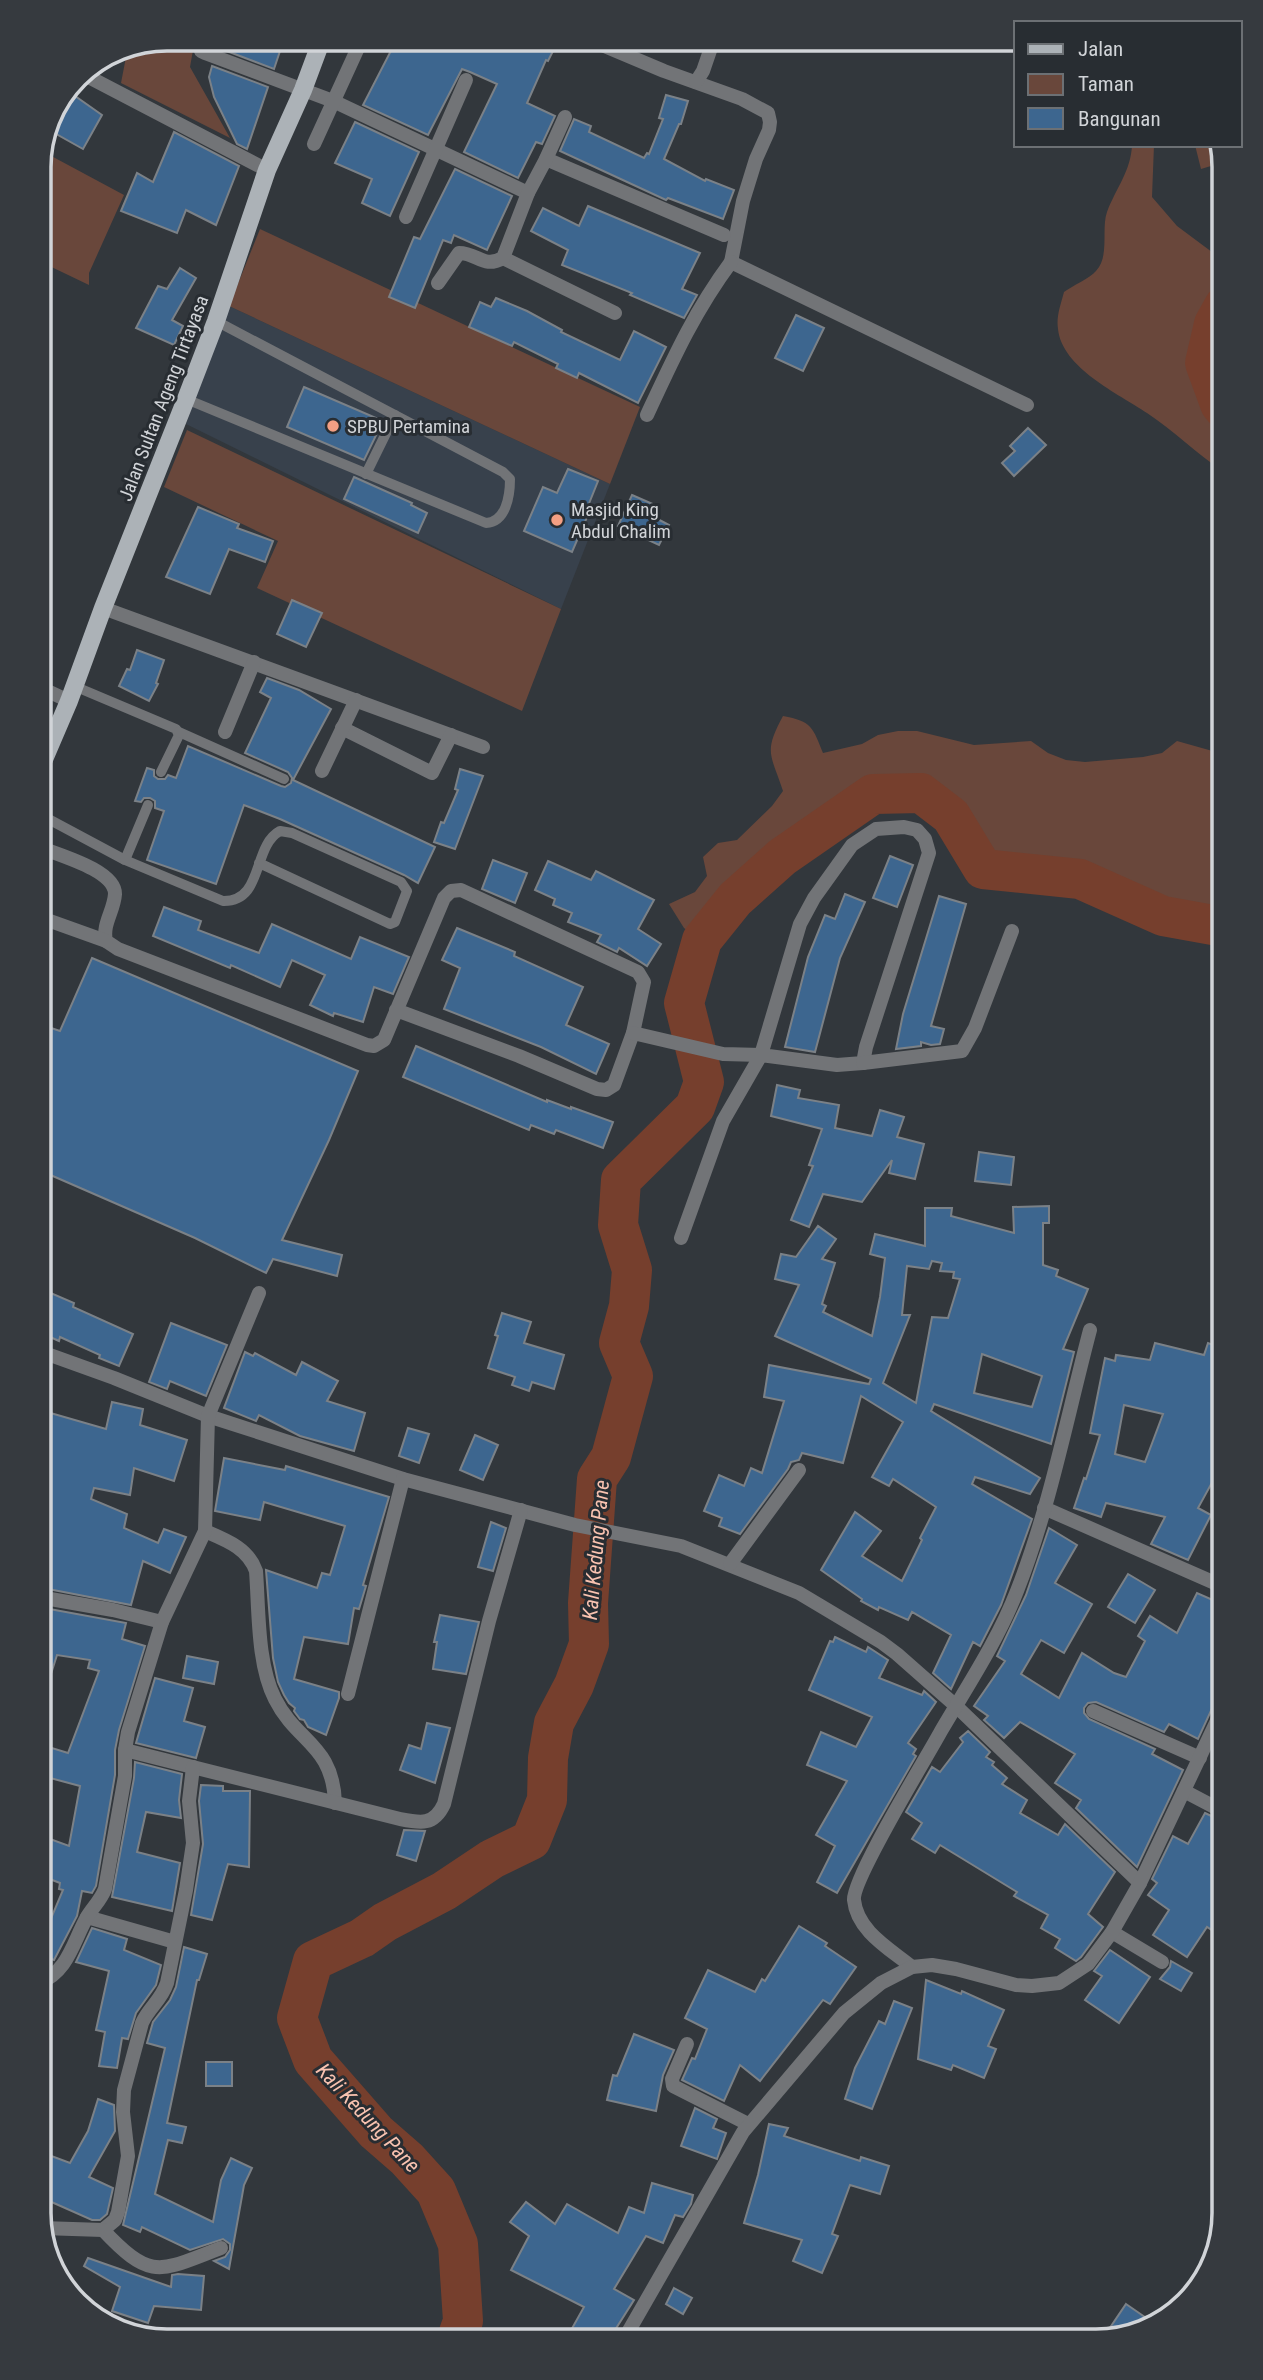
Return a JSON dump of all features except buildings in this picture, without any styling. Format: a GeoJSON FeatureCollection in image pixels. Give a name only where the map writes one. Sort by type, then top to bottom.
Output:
{"type":"FeatureCollection","features":[{"type":"Feature","properties":{"kind":"main road","name":"Jalan Sultan Ageng Tirtayasa"},"geometry":{"type":"LineString","coordinates":[[51,743],[216,321],[263,168],[316,51]]}},
{"type":"Feature","properties":{"kind":"street"},"geometry":{"type":"LineString","coordinates":[[204,51],[333,101],[528,193]]}},
{"type":"Feature","properties":{"kind":"street"},"geometry":{"type":"LineString","coordinates":[[314,144],[356,51]]}},
{"type":"Feature","properties":{"kind":"street"},"geometry":{"type":"LineString","coordinates":[[618,51],[757,106],[770,117],[769,130],[756,159],[743,201],[731,262],[705,297],[685,333],[647,415]]}},
{"type":"Feature","properties":{"kind":"street"},"geometry":{"type":"LineString","coordinates":[[695,82],[703,71],[710,51]]}},
{"type":"Feature","properties":{"kind":"street"},"geometry":{"type":"LineString","coordinates":[[92,79],[263,168]]}},
{"type":"Feature","properties":{"kind":"street"},"geometry":{"type":"LineString","coordinates":[[406,216],[466,80]]}},
{"type":"Feature","properties":{"kind":"street"},"geometry":{"type":"LineString","coordinates":[[438,283],[459,253],[487,263],[503,258],[528,193],[547,159],[565,117]]}},
{"type":"Feature","properties":{"kind":"street"},"geometry":{"type":"LineString","coordinates":[[547,159],[724,235]]}},
{"type":"Feature","properties":{"kind":"street"},"geometry":{"type":"LineString","coordinates":[[503,258],[615,313]]}},
{"type":"Feature","properties":{"kind":"street"},"geometry":{"type":"LineString","coordinates":[[731,262],[1027,405]]}},
{"type":"Feature","properties":{"kind":"street"},"geometry":{"type":"LineString","coordinates":[[103,608],[483,747]]}},
{"type":"Feature","properties":{"kind":"street"},"geometry":{"type":"LineString","coordinates":[[225,732],[254,662]]}},
{"type":"Feature","properties":{"kind":"street"},"geometry":{"type":"LineString","coordinates":[[51,691],[72,694]]}},
{"type":"Feature","properties":{"kind":"street"},"geometry":{"type":"LineString","coordinates":[[322,771],[356,699]]}},
{"type":"Feature","properties":{"kind":"street"},"geometry":{"type":"LineString","coordinates":[[342,728],[432,773],[451,735]]}},
{"type":"Feature","properties":{"kind":"street"},"geometry":{"type":"LineString","coordinates":[[681,1238],[723,1121],[761,1055],[800,924],[814,898],[852,845],[876,829],[904,827],[917,830],[925,839],[929,853],[863,1063]]}},
{"type":"Feature","properties":{"kind":"street"},"geometry":{"type":"LineString","coordinates":[[51,852],[102,873],[112,881],[115,894],[104,931],[106,942]]}},
{"type":"Feature","properties":{"kind":"street"},"geometry":{"type":"LineString","coordinates":[[51,921],[374,1046],[384,1040],[396,1010],[444,898],[451,891],[461,890],[638,972],[644,982],[634,1033],[614,1085],[607,1090],[597,1089],[519,1056],[396,1010]]}},
{"type":"Feature","properties":{"kind":"street"},"geometry":{"type":"LineString","coordinates":[[634,1033],[723,1054],[761,1055],[837,1065],[955,1053],[965,1049],[975,1028],[1012,931]]}},
{"type":"Feature","properties":{"kind":"street"},"geometry":{"type":"LineString","coordinates":[[51,1976],[64,1963],[88,1917],[103,1896],[125,1776],[125,1749],[162,1622],[205,1531],[208,1416],[259,1293]]}},
{"type":"Feature","properties":{"kind":"street"},"geometry":{"type":"LineString","coordinates":[[912,1967],[866,1928],[858,1916],[854,1898],[897,1809],[1009,1611],[1044,1508],[1090,1330]]}},
{"type":"Feature","properties":{"kind":"street"},"geometry":{"type":"LineString","coordinates":[[51,1355],[208,1416],[403,1479],[575,1525],[681,1546],[799,1593],[881,1642],[956,1706],[1140,1883]]}},
{"type":"Feature","properties":{"kind":"street"},"geometry":{"type":"LineString","coordinates":[[730,1564],[799,1470]]}},
{"type":"Feature","properties":{"kind":"street"},"geometry":{"type":"LineString","coordinates":[[348,1694],[403,1479]]}},
{"type":"Feature","properties":{"kind":"street"},"geometry":{"type":"LineString","coordinates":[[1044,1508],[1212,1582]]}},
{"type":"Feature","properties":{"kind":"street"},"geometry":{"type":"LineString","coordinates":[[125,1749],[335,1803],[426,1823],[440,1813],[489,1621],[521,1510]]}},
{"type":"Feature","properties":{"kind":"street"},"geometry":{"type":"LineString","coordinates":[[205,1531],[243,1551],[253,1561],[269,1684],[276,1701],[324,1758],[334,1784],[335,1803]]}},
{"type":"Feature","properties":{"kind":"street"},"geometry":{"type":"LineString","coordinates":[[51,1599],[162,1622]]}},
{"type":"Feature","properties":{"kind":"street"},"geometry":{"type":"LineString","coordinates":[[1093,1711],[1200,1758]]}},
{"type":"Feature","properties":{"kind":"street"},"geometry":{"type":"LineString","coordinates":[[630,2329],[748,2124],[844,2013],[881,1983],[912,1967],[932,1965],[1016,1985],[1059,1983],[1088,1964],[1112,1932],[1140,1883],[1212,1732]]}},
{"type":"Feature","properties":{"kind":"street"},"geometry":{"type":"LineString","coordinates":[[103,2230],[115,2220],[127,2169],[124,2090],[145,2015],[163,1995],[175,1942],[193,1843],[189,1801],[193,1768]]}},
{"type":"Feature","properties":{"kind":"street"},"geometry":{"type":"LineString","coordinates":[[1184,1791],[1212,1806]]}},
{"type":"Feature","properties":{"kind":"street"},"geometry":{"type":"LineString","coordinates":[[88,1917],[175,1942]]}},
{"type":"Feature","properties":{"kind":"street"},"geometry":{"type":"LineString","coordinates":[[1112,1932],[1162,1962]]}},
{"type":"Feature","properties":{"kind":"street"},"geometry":{"type":"LineString","coordinates":[[687,2044],[672,2079],[673,2086],[748,2124]]}},
{"type":"Feature","properties":{"kind":"street"},"geometry":{"type":"LineString","coordinates":[[52,2228],[103,2230],[139,2263],[157,2268],[176,2265],[221,2248]]}},
{"type":"Feature","properties":{"kind":"lane"},"geometry":{"type":"LineString","coordinates":[[186,399],[486,523],[492,523],[502,515],[510,488],[510,479],[503,472],[216,321]]}},
{"type":"Feature","properties":{"kind":"lane"},"geometry":{"type":"LineString","coordinates":[[366,474],[395,415]]}},
{"type":"Feature","properties":{"kind":"lane"},"geometry":{"type":"LineString","coordinates":[[72,694],[178,732],[285,779]]}},
{"type":"Feature","properties":{"kind":"lane"},"geometry":{"type":"LineString","coordinates":[[161,772],[178,732]]}},
{"type":"Feature","properties":{"kind":"lane"},"geometry":{"type":"LineString","coordinates":[[125,860],[148,805]]}},
{"type":"Feature","properties":{"kind":"lane"},"geometry":{"type":"LineString","coordinates":[[51,820],[125,860],[223,901],[236,901],[247,892],[271,836],[280,831],[292,833],[401,882],[407,891],[395,922],[390,924],[260,863]]}},
{"type":"Feature","properties":{"kind":"shaded area"},"geometry":{"type":"Polygon","coordinates":[[[229,306],[610,484],[561,609],[186,424],[229,306]]]}},
{"type":"Feature","properties":{"kind":"green space"},"geometry":{"type":"Polygon","coordinates":[[[193,51],[190,67],[230,138],[121,83],[126,59],[144,53],[193,51]]]}},
{"type":"Feature","properties":{"kind":"green space"},"geometry":{"type":"Polygon","coordinates":[[[1132,147],[1154,147],[1152,197],[1177,226],[1212,252],[1212,311],[1206,321],[1196,364],[1212,406],[1212,464],[1157,420],[1081,368],[1062,343],[1058,329],[1064,292],[1096,271],[1103,258],[1105,219],[1132,147]]]}},
{"type":"Feature","properties":{"kind":"green space"},"geometry":{"type":"Polygon","coordinates":[[[1196,147],[1210,147],[1212,166],[1201,169],[1196,147]]]}},
{"type":"Feature","properties":{"kind":"green space"},"geometry":{"type":"Polygon","coordinates":[[[52,156],[124,195],[89,273],[89,285],[51,267],[52,156]]]}},
{"type":"Feature","properties":{"kind":"green space"},"geometry":{"type":"Polygon","coordinates":[[[260,229],[640,407],[610,484],[229,306],[260,229]]]}},
{"type":"Feature","properties":{"kind":"green space"},"geometry":{"type":"Polygon","coordinates":[[[187,430],[561,609],[522,711],[257,588],[278,541],[164,487],[187,430]]]}},
{"type":"Feature","properties":{"kind":"green space"},"geometry":{"type":"Polygon","coordinates":[[[783,716],[806,723],[817,737],[823,753],[862,744],[878,735],[898,731],[917,731],[974,745],[1031,741],[1048,753],[1066,760],[1085,762],[1162,753],[1177,741],[1212,751],[1212,917],[1166,909],[1082,871],[988,861],[957,811],[924,785],[871,786],[777,850],[729,893],[695,936],[684,928],[669,904],[695,892],[707,876],[703,857],[718,843],[737,840],[772,806],[783,791],[771,754],[777,728],[783,716]]]}},
{"type":"Feature","properties":{"kind":"waterway","name":"Kali Kedung Pane"},"geometry":{"type":"LineString","coordinates":[[1212,333],[1205,363],[1212,382]]}},
{"type":"Feature","properties":{"kind":"waterway","name":"Kali Kedung Pane"},"geometry":{"type":"LineString","coordinates":[[460,2329],[463,2321],[458,2244],[436,2191],[407,2159],[376,2132],[313,2060],[297,2018],[313,1961],[362,1938],[385,1922],[444,1891],[492,1859],[531,1840],[547,1800],[548,1758],[554,1723],[574,1685],[589,1644],[588,1603],[597,1479],[611,1457],[633,1376],[619,1343],[629,1306],[632,1270],[618,1225],[621,1180],[695,1107],[704,1082],[684,1003],[702,940],[735,899],[782,857],[873,794],[921,793],[951,816],[983,869],[1080,879],[1163,916],[1212,925]]}},
{"type":"Feature","properties":{"kind":"place","name":"SPBU Pertamina"},"geometry":{"type":"Point","coordinates":[333,426]}},
{"type":"Feature","properties":{"kind":"place","name":"Masjid King Abdul Chalim"},"geometry":{"type":"Point","coordinates":[557,520]}}]}
